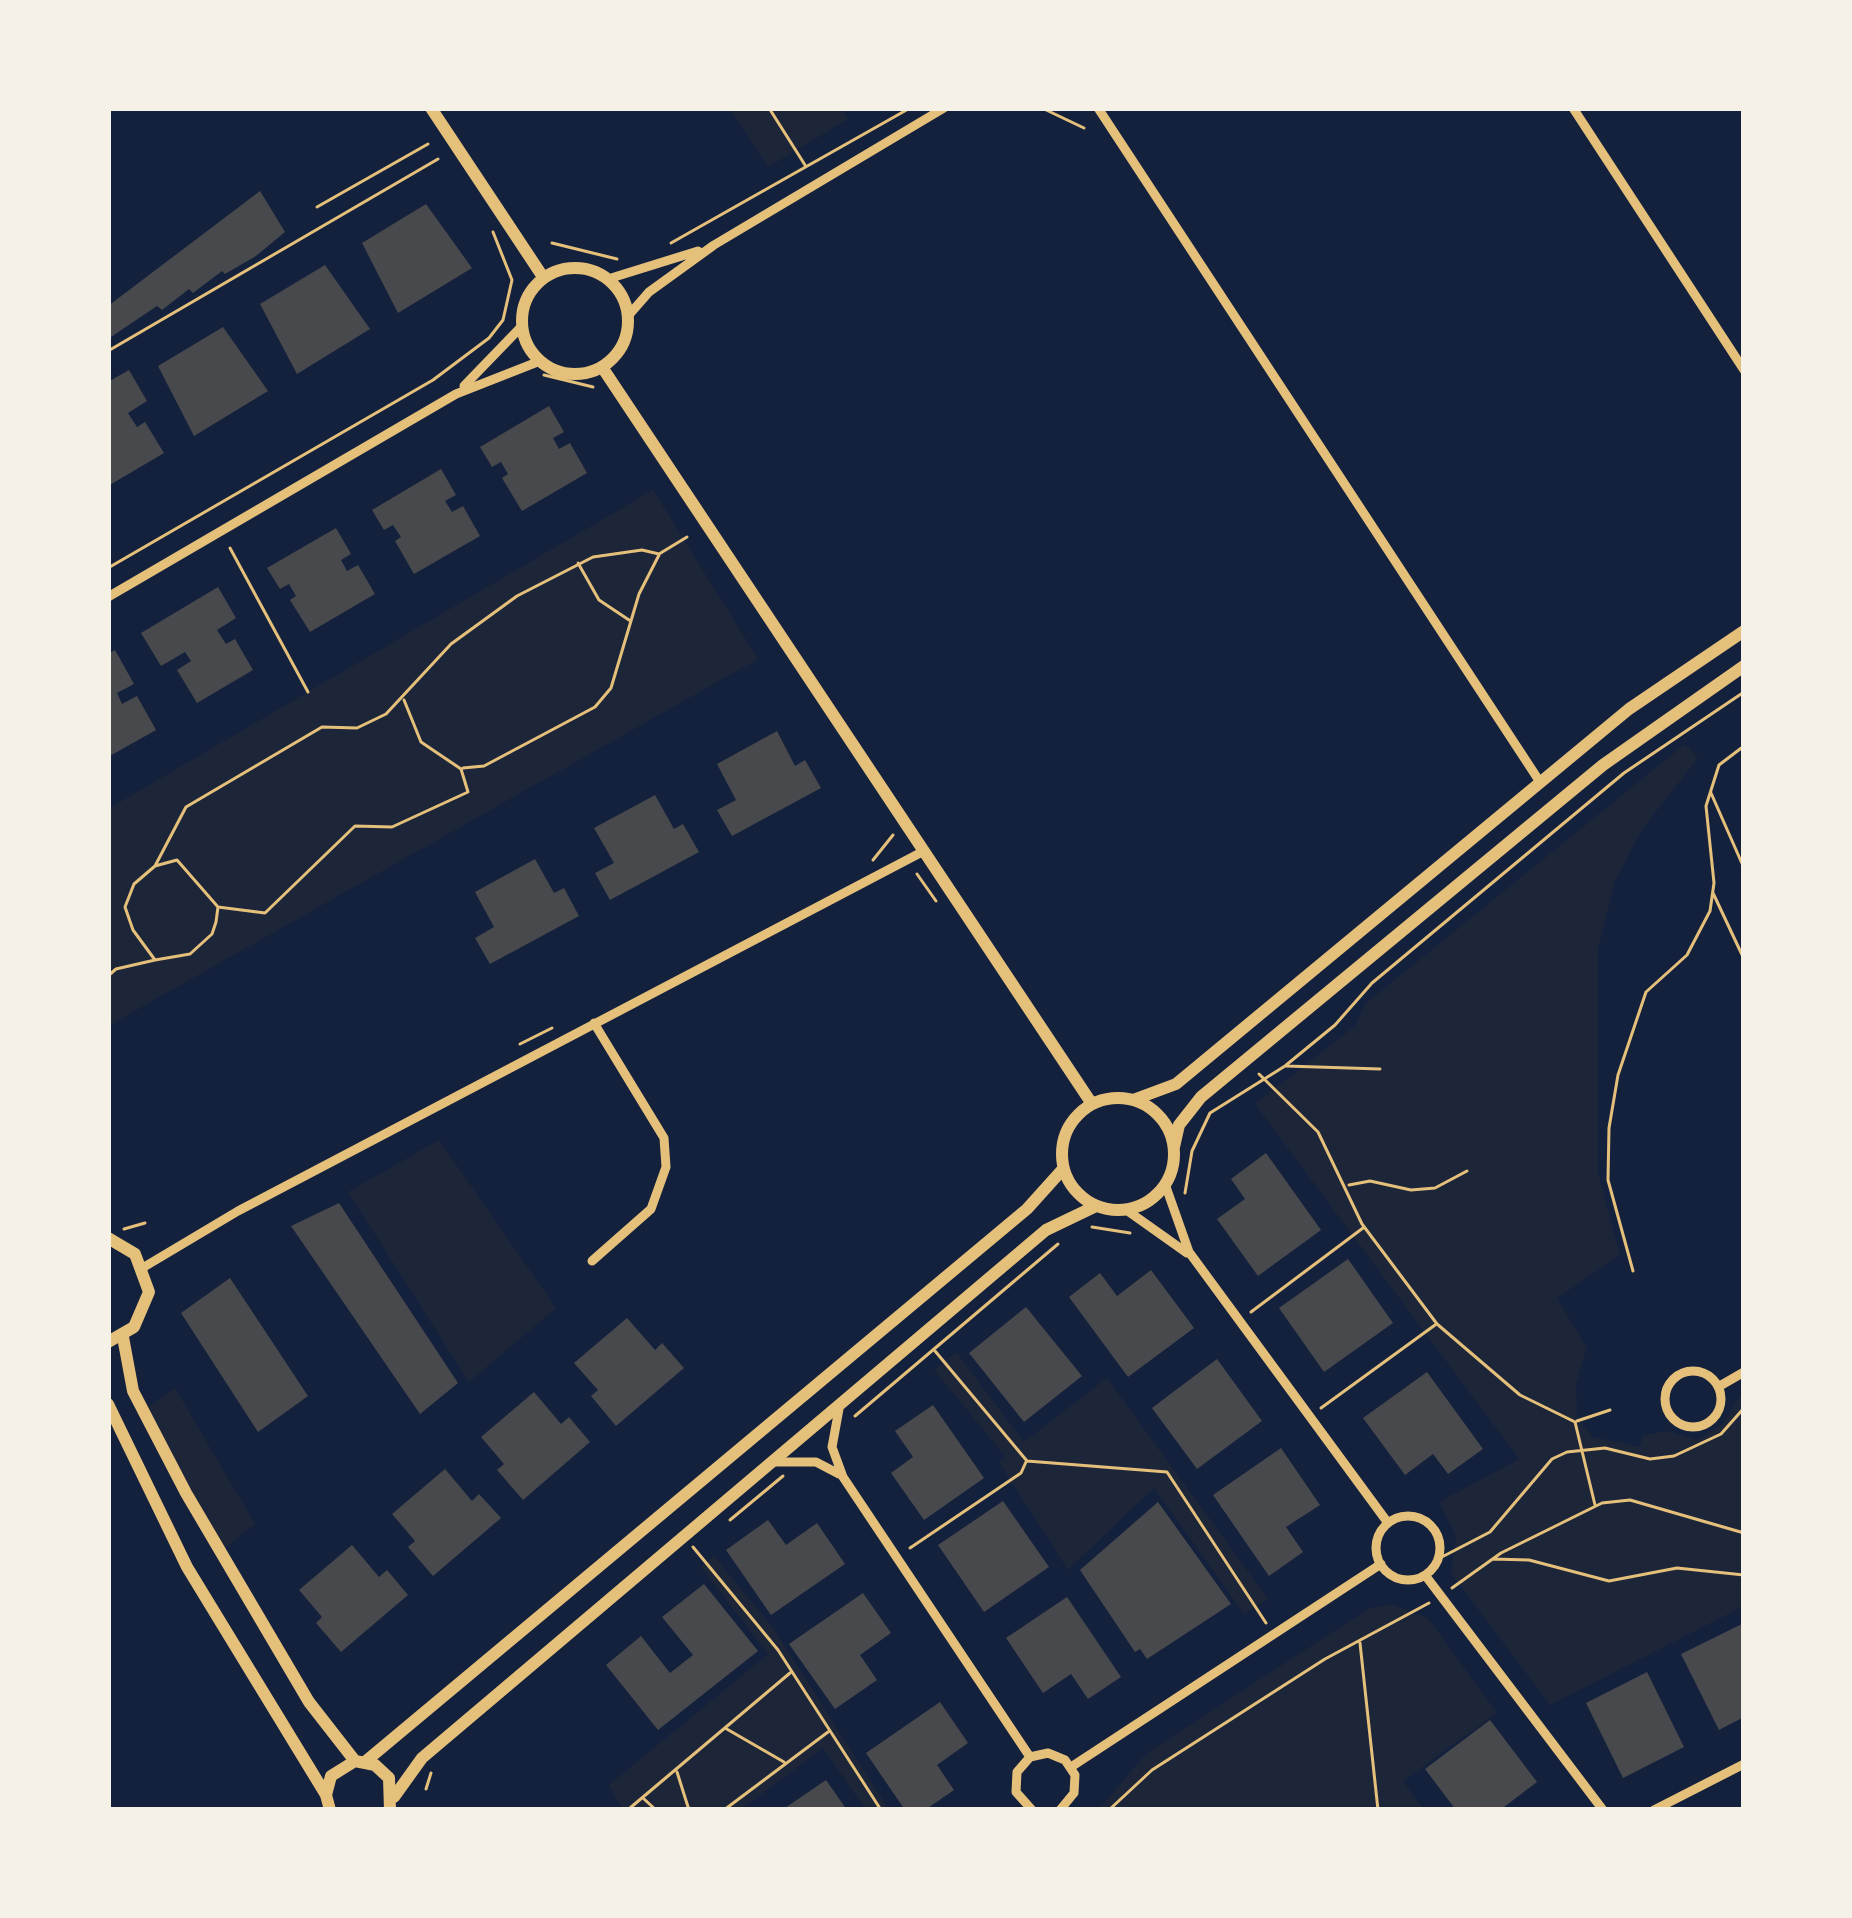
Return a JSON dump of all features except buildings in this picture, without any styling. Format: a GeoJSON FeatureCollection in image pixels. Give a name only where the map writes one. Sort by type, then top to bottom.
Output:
{"type":"FeatureCollection","features":[{"type":"Feature","properties":{"kind":"street"},"geometry":{"type":"LineString","coordinates":[[431,108],[543,277]]}},
{"type":"Feature","properties":{"kind":"street"},"geometry":{"type":"LineString","coordinates":[[628,316],[649,292],[714,245],[944,108]]}},
{"type":"Feature","properties":{"kind":"street"},"geometry":{"type":"LineString","coordinates":[[1098,108],[1540,782]]}},
{"type":"Feature","properties":{"kind":"street"},"geometry":{"type":"LineString","coordinates":[[1573,108],[1744,370]]}},
{"type":"Feature","properties":{"kind":"street"},"geometry":{"type":"LineString","coordinates":[[537,368],[521,326],[526,299],[543,277],[572,267],[608,279],[635,275],[714,245]]}},
{"type":"Feature","properties":{"kind":"street"},"geometry":{"type":"LineString","coordinates":[[108,597],[456,394],[537,368],[564,374],[602,367],[622,347],[628,316],[623,297],[608,279]]}},
{"type":"Feature","properties":{"kind":"street"},"geometry":{"type":"LineString","coordinates":[[456,394],[521,326]]}},
{"type":"Feature","properties":{"kind":"street"},"geometry":{"type":"LineString","coordinates":[[602,367],[1092,1104]]}},
{"type":"Feature","properties":{"kind":"street"},"geometry":{"type":"LineString","coordinates":[[1096,1206],[1076,1192],[1061,1154],[1069,1125],[1092,1104],[1133,1100],[1168,1089],[1653,690],[1744,631]]}},
{"type":"Feature","properties":{"kind":"street"},"geometry":{"type":"LineString","coordinates":[[1388,1523],[1176,1227],[1165,1184],[1187,1112],[1603,765],[1744,666]]}},
{"type":"Feature","properties":{"kind":"street"},"geometry":{"type":"LineString","coordinates":[[144,1267],[238,1211],[922,852]]}},
{"type":"Feature","properties":{"kind":"street"},"geometry":{"type":"LineString","coordinates":[[592,1262],[651,1209],[666,1167],[664,1138],[594,1023]]}},
{"type":"Feature","properties":{"kind":"street"},"geometry":{"type":"LineString","coordinates":[[1133,1100],[1156,1113],[1174,1147]]}},
{"type":"Feature","properties":{"kind":"street"},"geometry":{"type":"LineString","coordinates":[[328,1803],[337,1769],[361,1761],[1027,1209],[1064,1169]]}},
{"type":"Feature","properties":{"kind":"street"},"geometry":{"type":"LineString","coordinates":[[392,1803],[422,1758],[1061,1219],[1096,1206],[1125,1209],[1147,1202],[1165,1184]]}},
{"type":"Feature","properties":{"kind":"street"},"geometry":{"type":"LineString","coordinates":[[1125,1209],[1196,1261]]}},
{"type":"Feature","properties":{"kind":"street"},"geometry":{"type":"LineString","coordinates":[[108,1342],[123,1336],[147,1305],[144,1267],[109,1233]]}},
{"type":"Feature","properties":{"kind":"street"},"geometry":{"type":"LineString","coordinates":[[123,1336],[133,1391],[186,1493],[308,1702],[361,1761],[383,1770],[392,1803]]}},
{"type":"Feature","properties":{"kind":"street"},"geometry":{"type":"LineString","coordinates":[[1718,1387],[1744,1372]]}},
{"type":"Feature","properties":{"kind":"street"},"geometry":{"type":"LineString","coordinates":[[1705,1373],[1718,1387],[1717,1414],[1704,1425],[1677,1423],[1666,1408],[1666,1390],[1678,1375],[1705,1373]]}},
{"type":"Feature","properties":{"kind":"street"},"geometry":{"type":"LineString","coordinates":[[108,1404],[187,1568],[328,1803]]}},
{"type":"Feature","properties":{"kind":"street"},"geometry":{"type":"LineString","coordinates":[[840,1405],[832,1447],[843,1477],[1030,1757]]}},
{"type":"Feature","properties":{"kind":"street"},"geometry":{"type":"LineString","coordinates":[[773,1462],[816,1462],[843,1477]]}},
{"type":"Feature","properties":{"kind":"street"},"geometry":{"type":"LineString","coordinates":[[1408,1516],[1427,1522],[1438,1539],[1438,1559],[1425,1575],[1401,1579],[1381,1564],[1376,1547],[1388,1523],[1408,1516]]}},
{"type":"Feature","properties":{"kind":"street"},"geometry":{"type":"LineString","coordinates":[[1071,1767],[1381,1564]]}},
{"type":"Feature","properties":{"kind":"street"},"geometry":{"type":"LineString","coordinates":[[1425,1575],[1603,1810]]}},
{"type":"Feature","properties":{"kind":"street"},"geometry":{"type":"LineString","coordinates":[[1031,1810],[1021,1801],[1017,1772],[1030,1757],[1057,1755],[1071,1767],[1074,1793],[1063,1809]]}},
{"type":"Feature","properties":{"kind":"street"},"geometry":{"type":"LineString","coordinates":[[1654,1810],[1744,1764]]}},
{"type":"Feature","properties":{"kind":"street"},"geometry":{"type":"LineString","coordinates":[[1007,1810],[1021,1801]]}},
{"type":"Feature","properties":{"kind":"path"},"geometry":{"type":"LineString","coordinates":[[769,108],[806,167]]}},
{"type":"Feature","properties":{"kind":"path"},"geometry":{"type":"LineString","coordinates":[[656,251],[910,108]]}},
{"type":"Feature","properties":{"kind":"path"},"geometry":{"type":"LineString","coordinates":[[1042,108],[1084,128]]}},
{"type":"Feature","properties":{"kind":"path"},"geometry":{"type":"LineString","coordinates":[[317,207],[428,144]]}},
{"type":"Feature","properties":{"kind":"path"},"geometry":{"type":"LineString","coordinates":[[108,351],[438,159]]}},
{"type":"Feature","properties":{"kind":"path"},"geometry":{"type":"LineString","coordinates":[[553,243],[594,258],[624,260]]}},
{"type":"Feature","properties":{"kind":"path"},"geometry":{"type":"LineString","coordinates":[[108,568],[433,380],[489,338],[502,320],[510,268]]}},
{"type":"Feature","properties":{"kind":"path"},"geometry":{"type":"LineString","coordinates":[[537,368],[599,388]]}},
{"type":"Feature","properties":{"kind":"path"},"geometry":{"type":"LineString","coordinates":[[155,866],[186,807],[322,727],[357,728],[403,699],[462,634],[578,563],[622,551],[659,554],[687,537]]}},
{"type":"Feature","properties":{"kind":"path"},"geometry":{"type":"LineString","coordinates":[[230,548],[308,692]]}},
{"type":"Feature","properties":{"kind":"path"},"geometry":{"type":"LineString","coordinates":[[461,769],[484,766],[596,707],[611,688],[631,621],[659,554]]}},
{"type":"Feature","properties":{"kind":"path"},"geometry":{"type":"LineString","coordinates":[[578,563],[598,600],[631,621]]}},
{"type":"Feature","properties":{"kind":"path"},"geometry":{"type":"LineString","coordinates":[[155,959],[133,930],[125,907],[134,884],[155,866],[167,860],[184,865],[218,907],[265,913],[355,826],[392,827],[467,792],[461,769],[421,742],[403,699]]}},
{"type":"Feature","properties":{"kind":"path"},"geometry":{"type":"LineString","coordinates":[[1633,1271],[1608,1180],[1609,1128],[1618,1075],[1646,992],[1700,935],[1712,891],[1706,806],[1719,765],[1744,746]]}},
{"type":"Feature","properties":{"kind":"path"},"geometry":{"type":"LineString","coordinates":[[1711,791],[1744,868]]}},
{"type":"Feature","properties":{"kind":"path"},"geometry":{"type":"LineString","coordinates":[[860,872],[895,829]]}},
{"type":"Feature","properties":{"kind":"path"},"geometry":{"type":"LineString","coordinates":[[1712,891],[1744,959]]}},
{"type":"Feature","properties":{"kind":"path"},"geometry":{"type":"LineString","coordinates":[[108,976],[116,969],[155,959],[176,959],[202,945],[212,934],[218,907]]}},
{"type":"Feature","properties":{"kind":"path"},"geometry":{"type":"LineString","coordinates":[[108,963],[116,969]]}},
{"type":"Feature","properties":{"kind":"path"},"geometry":{"type":"LineString","coordinates":[[520,1044],[562,1023]]}},
{"type":"Feature","properties":{"kind":"path"},"geometry":{"type":"LineString","coordinates":[[1245,1061],[1318,1132],[1364,1227],[1437,1324],[1520,1395],[1575,1422],[1610,1411]]}},
{"type":"Feature","properties":{"kind":"path"},"geometry":{"type":"LineString","coordinates":[[1285,1066],[1380,1070]]}},
{"type":"Feature","properties":{"kind":"path"},"geometry":{"type":"LineString","coordinates":[[1347,1186],[1370,1181],[1411,1190],[1435,1188],[1467,1171]]}},
{"type":"Feature","properties":{"kind":"path"},"geometry":{"type":"LineString","coordinates":[[109,1233],[145,1223]]}},
{"type":"Feature","properties":{"kind":"path"},"geometry":{"type":"LineString","coordinates":[[1240,1321],[1364,1227]]}},
{"type":"Feature","properties":{"kind":"path"},"geometry":{"type":"LineString","coordinates":[[1310,1417],[1437,1324]]}},
{"type":"Feature","properties":{"kind":"path"},"geometry":{"type":"LineString","coordinates":[[922,1336],[1027,1461],[1167,1472],[1273,1635]]}},
{"type":"Feature","properties":{"kind":"path"},"geometry":{"type":"LineString","coordinates":[[1438,1559],[1490,1532],[1552,1460],[1582,1448],[1649,1459],[1674,1456],[1721,1434],[1744,1408]]}},
{"type":"Feature","properties":{"kind":"path"},"geometry":{"type":"LineString","coordinates":[[1575,1422],[1595,1507]]}},
{"type":"Feature","properties":{"kind":"path"},"geometry":{"type":"LineString","coordinates":[[897,1557],[1022,1473],[1027,1461]]}},
{"type":"Feature","properties":{"kind":"path"},"geometry":{"type":"LineString","coordinates":[[1109,1810],[1152,1770],[1360,1641],[1442,1596],[1492,1559],[1595,1507],[1630,1500],[1744,1533]]}},
{"type":"Feature","properties":{"kind":"path"},"geometry":{"type":"LineString","coordinates":[[684,1536],[792,1672],[881,1810]]}},
{"type":"Feature","properties":{"kind":"path"},"geometry":{"type":"LineString","coordinates":[[1492,1559],[1529,1560],[1609,1581],[1676,1568],[1744,1575]]}},
{"type":"Feature","properties":{"kind":"path"},"geometry":{"type":"LineString","coordinates":[[1360,1641],[1378,1810]]}},
{"type":"Feature","properties":{"kind":"path"},"geometry":{"type":"LineString","coordinates":[[630,1808],[792,1672]]}},
{"type":"Feature","properties":{"kind":"path"},"geometry":{"type":"LineString","coordinates":[[724,1728],[786,1763]]}},
{"type":"Feature","properties":{"kind":"path"},"geometry":{"type":"LineString","coordinates":[[724,1810],[830,1730]]}},
{"type":"Feature","properties":{"kind":"path"},"geometry":{"type":"LineString","coordinates":[[676,1770],[689,1810]]}},
{"type":"Feature","properties":{"kind":"path"},"geometry":{"type":"LineString","coordinates":[[642,1798],[656,1810]]}},
{"type":"Feature","properties":{"kind":"path"},"geometry":{"type":"LineString","coordinates":[[1377,1798],[1386,1810]]}},
{"type":"Feature","properties":{"kind":"shaded area"},"geometry":{"type":"Polygon","coordinates":[[[729,108],[840,108],[848,119],[768,167],[729,108]]]}},
{"type":"Feature","properties":{"kind":"shaded area"},"geometry":{"type":"Polygon","coordinates":[[[653,490],[758,659],[108,1026],[108,809],[653,490]]]}},
{"type":"Feature","properties":{"kind":"shaded area"},"geometry":{"type":"Polygon","coordinates":[[[1685,744],[1698,758],[1643,828],[1615,881],[1598,949],[1598,1173],[1620,1255],[1557,1298],[1587,1348],[1576,1383],[1577,1417],[1593,1437],[1640,1447],[1643,1435],[1668,1431],[1697,1440],[1722,1425],[1744,1390],[1744,1606],[1550,1705],[1451,1573],[1456,1537],[1439,1502],[1519,1459],[1255,1104],[1355,1026],[1365,1004],[1685,744]]]}},
{"type":"Feature","properties":{"kind":"shaded area"},"geometry":{"type":"Polygon","coordinates":[[[439,1140],[556,1308],[469,1382],[348,1192],[439,1140]]]}},
{"type":"Feature","properties":{"kind":"shaded area"},"geometry":{"type":"Polygon","coordinates":[[[956,1352],[1024,1442],[1107,1378],[1268,1599],[1244,1614],[1154,1488],[1068,1570],[999,1462],[1005,1456],[934,1370],[956,1352]]]}},
{"type":"Feature","properties":{"kind":"shaded area"},"geometry":{"type":"Polygon","coordinates":[[[175,1388],[255,1524],[221,1551],[143,1411],[175,1388]]]}},
{"type":"Feature","properties":{"kind":"shaded area"},"geometry":{"type":"Polygon","coordinates":[[[714,1556],[774,1629],[889,1810],[866,1810],[823,1748],[741,1810],[623,1810],[609,1785],[768,1654],[701,1567],[714,1556]]]}},
{"type":"Feature","properties":{"kind":"shaded area"},"geometry":{"type":"Polygon","coordinates":[[[1391,1604],[1428,1618],[1497,1713],[1403,1781],[1424,1810],[1098,1810],[1147,1753],[1368,1609],[1391,1604]]]}}]}
